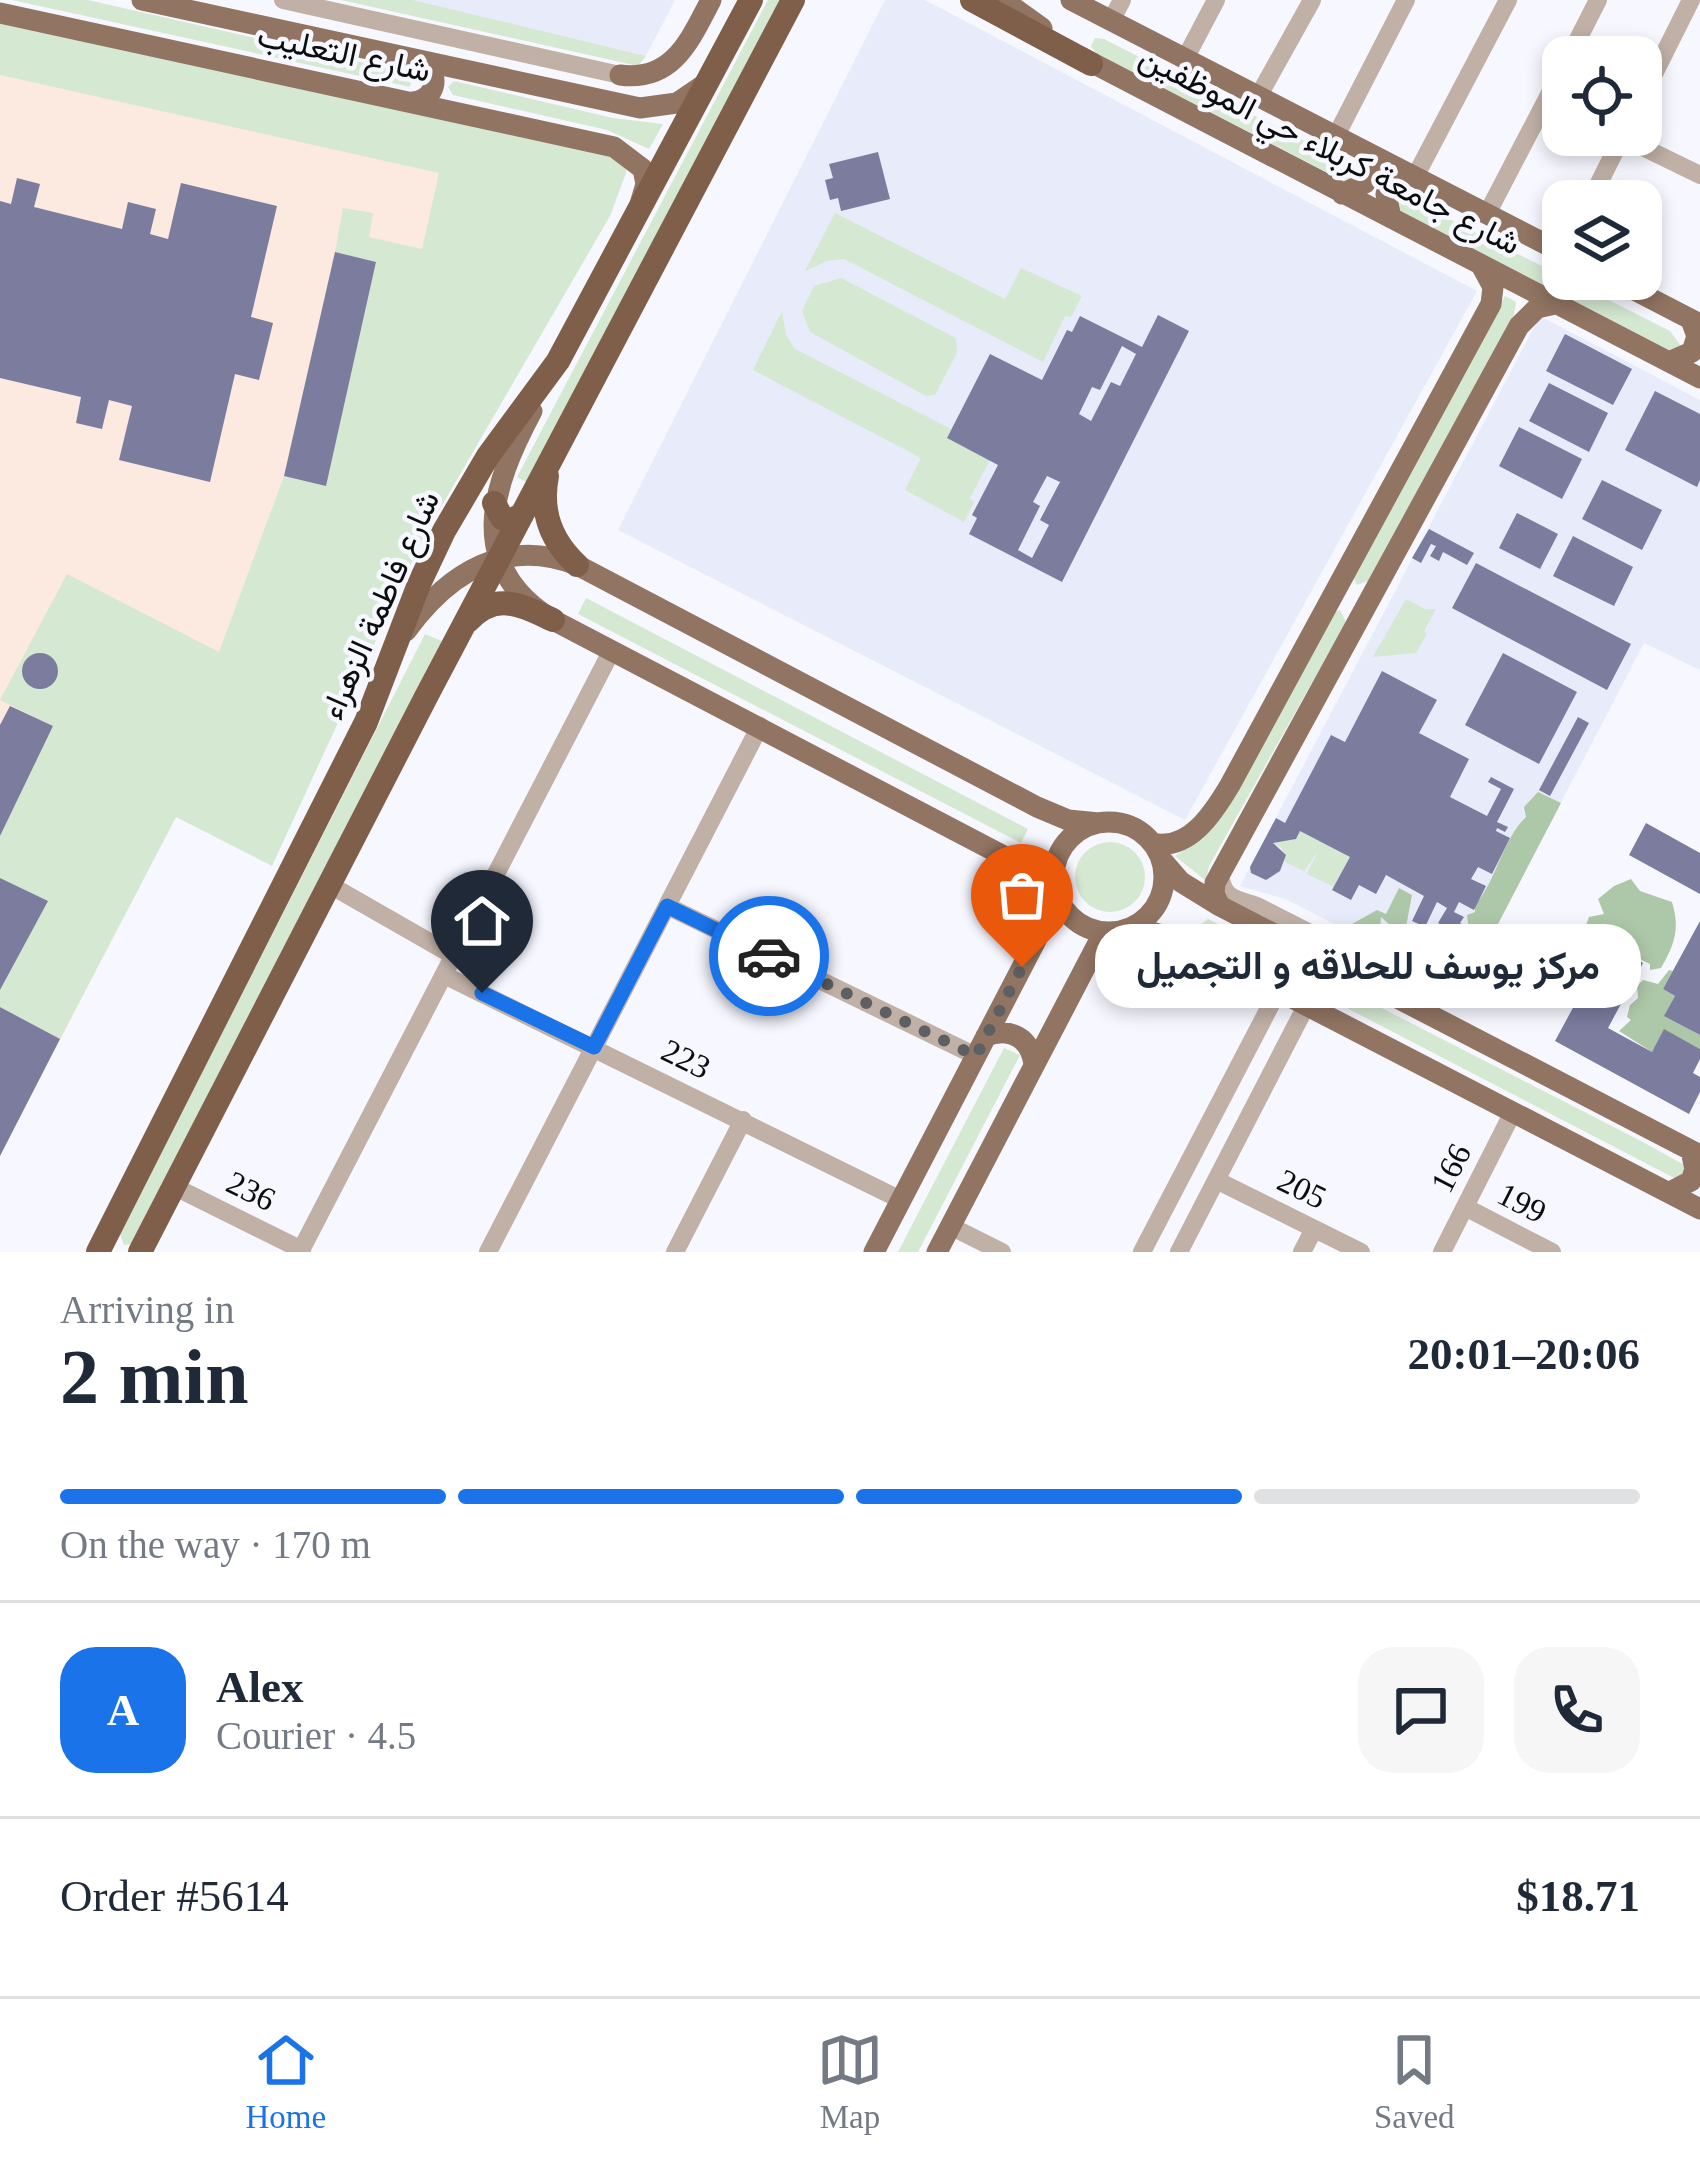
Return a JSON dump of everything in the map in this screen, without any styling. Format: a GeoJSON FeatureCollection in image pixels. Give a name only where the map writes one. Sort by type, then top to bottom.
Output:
{"type":"FeatureCollection","features":[{"type":"Feature","properties":{"kind":"highway","name":"شارع فاطمة الزهراء"},"geometry":{"type":"LineString","coordinates":[[104,1241],[366,722],[419,584],[456,509],[557,361],[751,0]]}},
{"type":"Feature","properties":{"kind":"highway"},"geometry":{"type":"LineString","coordinates":[[104,1241],[141,1250],[793,0]]}},
{"type":"Feature","properties":{"kind":"highway"},"geometry":{"type":"LineString","coordinates":[[972,0],[1091,64]]}},
{"type":"Feature","properties":{"kind":"highway"},"geometry":{"type":"LineString","coordinates":[[555,453],[545,485],[547,519],[560,548],[577,565]]}},
{"type":"Feature","properties":{"kind":"highway"},"geometry":{"type":"LineString","coordinates":[[494,503],[505,520],[522,515]]}},
{"type":"Feature","properties":{"kind":"highway"},"geometry":{"type":"LineString","coordinates":[[460,632],[476,613],[496,602],[518,604],[553,620]]}},
{"type":"Feature","properties":{"kind":"main road","name":"شارع التعليب"},"geometry":{"type":"LineString","coordinates":[[142,0],[245,11],[419,60],[625,105],[670,105],[708,82]]}},
{"type":"Feature","properties":{"kind":"main road"},"geometry":{"type":"LineString","coordinates":[[620,75],[641,76],[670,64],[685,49],[711,0]]}},
{"type":"Feature","properties":{"kind":"main road","name":"شارع جامعة كربلاء حي الموظفين"},"geometry":{"type":"LineString","coordinates":[[1003,0],[1091,64],[1700,377]]}},
{"type":"Feature","properties":{"kind":"main road","name":"شارع جامعة كربلاء حي الموظفين"},"geometry":{"type":"LineString","coordinates":[[1071,0],[1542,242]]}},
{"type":"Feature","properties":{"kind":"main road","name":"شارع التعليب"},"geometry":{"type":"LineString","coordinates":[[0,13],[604,144],[629,155],[644,172],[637,219]]}},
{"type":"Feature","properties":{"kind":"main road"},"geometry":{"type":"LineString","coordinates":[[413,102],[424,99],[434,86],[432,70],[419,60]]}},
{"type":"Feature","properties":{"kind":"main road"},"geometry":{"type":"LineString","coordinates":[[454,111],[443,100],[442,84],[452,72],[464,70]]}},
{"type":"Feature","properties":{"kind":"main road"},"geometry":{"type":"LineString","coordinates":[[1342,194],[1365,183],[1370,167],[1364,151]]}},
{"type":"Feature","properties":{"kind":"main road"},"geometry":{"type":"LineString","coordinates":[[1391,218],[1384,203],[1389,187],[1413,176]]}},
{"type":"Feature","properties":{"kind":"main road"},"geometry":{"type":"LineString","coordinates":[[1157,852],[1181,840],[1210,815],[1326,606],[1491,304],[1493,287],[1480,265]]}},
{"type":"Feature","properties":{"kind":"main road"},"geometry":{"type":"LineString","coordinates":[[1654,300],[1696,322],[1696,344],[1685,358],[1669,362]]}},
{"type":"Feature","properties":{"kind":"main road"},"geometry":{"type":"LineString","coordinates":[[1220,906],[1214,887],[1220,874],[1519,326],[1539,306],[1555,304]]}},
{"type":"Feature","properties":{"kind":"main road"},"geometry":{"type":"LineString","coordinates":[[557,361],[513,447],[494,503],[492,522],[500,557],[515,588],[531,606],[1045,880],[1076,922],[1094,931],[1152,932],[1176,938],[1700,1209]]}},
{"type":"Feature","properties":{"kind":"main road"},"geometry":{"type":"LineString","coordinates":[[392,655],[429,603],[462,576],[500,557],[544,554],[577,565],[1027,802],[1068,820],[1132,827],[1181,882],[1220,906],[1695,1153],[1694,1175],[1687,1185],[1670,1192]]}},
{"type":"Feature","properties":{"kind":"main road"},"geometry":{"type":"LineString","coordinates":[[515,588],[516,564],[526,556],[544,554]]}},
{"type":"Feature","properties":{"kind":"main road"},"geometry":{"type":"LineString","coordinates":[[1343,574],[1352,588],[1377,591]]}},
{"type":"Feature","properties":{"kind":"main road"},"geometry":{"type":"LineString","coordinates":[[1326,606],[1343,607],[1357,628]]}},
{"type":"Feature","properties":{"kind":"main road"},"geometry":{"type":"LineString","coordinates":[[874,1252],[1058,898],[1054,881],[1058,855],[1075,834],[1099,823]]}},
{"type":"Feature","properties":{"kind":"main road"},"geometry":{"type":"LineString","coordinates":[[937,1252],[1098,943],[1148,917],[1158,903],[1164,886],[1157,852]]}},
{"type":"Feature","properties":{"kind":"main road"},"geometry":{"type":"LineString","coordinates":[[981,1046],[1001,1032],[1022,1038],[1034,1064]]}},
{"type":"Feature","properties":{"kind":"street"},"geometry":{"type":"LineString","coordinates":[[283,0],[620,75]]}},
{"type":"Feature","properties":{"kind":"street"},"geometry":{"type":"LineString","coordinates":[[1111,21],[1122,0]]}},
{"type":"Feature","properties":{"kind":"street"},"geometry":{"type":"LineString","coordinates":[[1184,58],[1216,0]]}},
{"type":"Feature","properties":{"kind":"street"},"geometry":{"type":"LineString","coordinates":[[1258,97],[1312,0]]}},
{"type":"Feature","properties":{"kind":"street"},"geometry":{"type":"LineString","coordinates":[[1336,136],[1406,0]]}},
{"type":"Feature","properties":{"kind":"street"},"geometry":{"type":"LineString","coordinates":[[1413,176],[1508,0]]}},
{"type":"Feature","properties":{"kind":"street"},"geometry":{"type":"LineString","coordinates":[[1579,36],[1598,0]]}},
{"type":"Feature","properties":{"kind":"street"},"geometry":{"type":"LineString","coordinates":[[1662,58],[1691,0]]}},
{"type":"Feature","properties":{"kind":"street"},"geometry":{"type":"LineString","coordinates":[[1487,214],[1542,108]]}},
{"type":"Feature","properties":{"kind":"street"},"geometry":{"type":"LineString","coordinates":[[1662,156],[1700,175]]}},
{"type":"Feature","properties":{"kind":"street"},"geometry":{"type":"LineString","coordinates":[[301,1251],[612,650]]}},
{"type":"Feature","properties":{"kind":"street"},"geometry":{"type":"LineString","coordinates":[[488,1252],[760,726]]}},
{"type":"Feature","properties":{"kind":"street"},"geometry":{"type":"LineString","coordinates":[[1220,874],[1233,900],[1258,906],[1413,986],[1432,1016]]}},
{"type":"Feature","properties":{"kind":"street"},"geometry":{"type":"LineString","coordinates":[[329,885],[454,956]]}},
{"type":"Feature","properties":{"kind":"street"},"geometry":{"type":"LineString","coordinates":[[667,906],[981,1046]]}},
{"type":"Feature","properties":{"kind":"street","name":"223"},"geometry":{"type":"LineString","coordinates":[[444,975],[901,1200]]}},
{"type":"Feature","properties":{"kind":"street"},"geometry":{"type":"LineString","coordinates":[[1142,1252],[1279,989]]}},
{"type":"Feature","properties":{"kind":"street"},"geometry":{"type":"LineString","coordinates":[[1179,1252],[1307,1004]]}},
{"type":"Feature","properties":{"kind":"street"},"geometry":{"type":"LineString","coordinates":[[1257,1031],[1278,1025],[1284,1030],[1286,1046]]}},
{"type":"Feature","properties":{"kind":"street","name":"166"},"geometry":{"type":"LineString","coordinates":[[1442,1252],[1514,1112]]}},
{"type":"Feature","properties":{"kind":"street"},"geometry":{"type":"LineString","coordinates":[[675,1252],[743,1120]]}},
{"type":"Feature","properties":{"kind":"street","name":"205"},"geometry":{"type":"LineString","coordinates":[[1216,1180],[1360,1252]]}},
{"type":"Feature","properties":{"kind":"street","name":"236"},"geometry":{"type":"LineString","coordinates":[[175,1186],[301,1251]]}},
{"type":"Feature","properties":{"kind":"street","name":"199"},"geometry":{"type":"LineString","coordinates":[[1465,1207],[1552,1252]]}},
{"type":"Feature","properties":{"kind":"street"},"geometry":{"type":"LineString","coordinates":[[950,1226],[1002,1252]]}},
{"type":"Feature","properties":{"kind":"street"},"geometry":{"type":"LineString","coordinates":[[1302,1252],[1314,1229]]}},
{"type":"Feature","properties":{"kind":"shaded area"},"geometry":{"type":"Polygon","coordinates":[[[412,0],[675,0],[646,56],[412,0]]]}},
{"type":"Feature","properties":{"kind":"shaded area"},"geometry":{"type":"Polygon","coordinates":[[[885,0],[925,0],[1477,291],[1185,820],[618,530],[885,0]]]}},
{"type":"Feature","properties":{"kind":"shaded area"},"geometry":{"type":"Polygon","coordinates":[[[0,75],[472,179],[441,305],[0,1156],[0,75]]]}},
{"type":"Feature","properties":{"kind":"shaded area"},"geometry":{"type":"Polygon","coordinates":[[[1540,316],[1700,400],[1700,670],[1644,643],[1457,1002],[1434,989],[1415,965],[1285,899],[1240,886],[1540,316]]]}},
{"type":"Feature","properties":{"kind":"green space"},"geometry":{"type":"Polygon","coordinates":[[[12,0],[88,0],[413,74],[410,87],[12,0]]]}},
{"type":"Feature","properties":{"kind":"green space"},"geometry":{"type":"Polygon","coordinates":[[[341,0],[413,0],[646,56],[638,66],[341,0]]]}},
{"type":"Feature","properties":{"kind":"green space"},"geometry":{"type":"Polygon","coordinates":[[[768,0],[780,0],[528,483],[517,477],[768,0]]]}},
{"type":"Feature","properties":{"kind":"green space"},"geometry":{"type":"Polygon","coordinates":[[[0,18],[602,150],[626,168],[610,216],[423,538],[272,866],[176,817],[60,1039],[0,1007],[0,990],[47,902],[0,878],[0,836],[53,726],[0,700],[67,574],[219,652],[284,476],[326,485],[376,263],[335,252],[343,208],[373,213],[369,237],[422,249],[439,173],[0,75],[0,18]]]}},
{"type":"Feature","properties":{"kind":"green space"},"geometry":{"type":"Polygon","coordinates":[[[1095,38],[1346,162],[1356,177],[1344,181],[1096,53],[1091,46],[1095,38]]]}},
{"type":"Feature","properties":{"kind":"green space"},"geometry":{"type":"Polygon","coordinates":[[[454,81],[613,118],[663,124],[649,149],[607,130],[453,95],[448,87],[454,81]]]}},
{"type":"Feature","properties":{"kind":"green space"},"geometry":{"type":"Polygon","coordinates":[[[1396,192],[1542,266],[1542,284],[1389,205],[1396,192]]]}},
{"type":"Feature","properties":{"kind":"green space"},"geometry":{"type":"Polygon","coordinates":[[[835,213],[1005,299],[1021,268],[1082,296],[1071,317],[1065,316],[1043,362],[844,259],[805,271],[835,213]]]}},
{"type":"Feature","properties":{"kind":"green space"},"geometry":{"type":"Polygon","coordinates":[[[841,278],[956,338],[957,353],[935,395],[926,396],[810,332],[802,311],[814,286],[841,278]]]}},
{"type":"Feature","properties":{"kind":"green space"},"geometry":{"type":"Polygon","coordinates":[[[1505,296],[1516,302],[1514,315],[1368,581],[1357,585],[1353,577],[1505,296]]]}},
{"type":"Feature","properties":{"kind":"green space"},"geometry":{"type":"Polygon","coordinates":[[[1572,300],[1609,300],[1670,331],[1681,346],[1669,350],[1572,300]]]}},
{"type":"Feature","properties":{"kind":"green space"},"geometry":{"type":"Polygon","coordinates":[[[782,311],[786,335],[795,349],[951,429],[947,438],[990,460],[970,498],[974,502],[964,522],[905,490],[921,458],[753,370],[782,311]]]}},
{"type":"Feature","properties":{"kind":"green space"},"geometry":{"type":"Polygon","coordinates":[[[586,598],[1028,829],[1021,843],[578,614],[586,598]]]}},
{"type":"Feature","properties":{"kind":"green space"},"geometry":{"type":"Polygon","coordinates":[[[1406,599],[1436,609],[1424,631],[1427,634],[1416,653],[1373,657],[1406,599]]]}},
{"type":"Feature","properties":{"kind":"green space"},"geometry":{"type":"Polygon","coordinates":[[[1340,610],[1346,622],[1209,866],[1206,881],[1175,856],[1196,843],[1333,612],[1340,610]]]}},
{"type":"Feature","properties":{"kind":"green space"},"geometry":{"type":"Polygon","coordinates":[[[425,634],[442,641],[133,1244],[124,1245],[120,1234],[425,634]]]}},
{"type":"Feature","properties":{"kind":"green space"},"geometry":{"type":"Polygon","coordinates":[[[1538,792],[1561,803],[1485,949],[1468,957],[1457,954],[1456,947],[1469,930],[1467,915],[1475,912],[1511,837],[1526,817],[1524,807],[1538,792]]]}},
{"type":"Feature","properties":{"kind":"green space"},"geometry":{"type":"Polygon","coordinates":[[[1300,831],[1350,857],[1334,887],[1307,874],[1318,851],[1304,871],[1285,862],[1282,848],[1273,843],[1296,839],[1300,831]]]}},
{"type":"Feature","properties":{"kind":"green space"},"geometry":{"type":"Polygon","coordinates":[[[1110,842],[1135,852],[1145,877],[1135,902],[1110,912],[1085,902],[1075,877],[1085,852],[1110,842]]]}},
{"type":"Feature","properties":{"kind":"green space"},"geometry":{"type":"Polygon","coordinates":[[[1631,879],[1640,891],[1672,902],[1676,928],[1666,959],[1661,968],[1650,970],[1650,964],[1608,944],[1593,971],[1581,970],[1579,945],[1589,917],[1604,914],[1598,899],[1631,879]]]}},
{"type":"Feature","properties":{"kind":"green space"},"geometry":{"type":"Polygon","coordinates":[[[1399,888],[1412,895],[1404,937],[1381,917],[1380,931],[1430,961],[1442,994],[1412,961],[1355,936],[1352,924],[1377,910],[1386,914],[1399,888]]]}},
{"type":"Feature","properties":{"kind":"green space"},"geometry":{"type":"Polygon","coordinates":[[[1208,919],[1688,1167],[1680,1181],[1208,936],[1201,924],[1208,919]]]}},
{"type":"Feature","properties":{"kind":"green space"},"geometry":{"type":"Polygon","coordinates":[[[1673,971],[1663,989],[1675,996],[1665,1016],[1700,1035],[1700,1049],[1665,1030],[1652,1052],[1619,1031],[1631,1020],[1627,1017],[1638,998],[1637,986],[1643,980],[1658,984],[1673,971]]]}},
{"type":"Feature","properties":{"kind":"green space"},"geometry":{"type":"Polygon","coordinates":[[[1004,1048],[1020,1055],[918,1252],[898,1252],[1004,1048]]]}},
{"type":"Feature","properties":{"kind":"building"},"geometry":{"type":"Polygon","coordinates":[[[878,152],[890,199],[841,211],[838,198],[830,200],[825,180],[833,178],[829,164],[878,152]]]}},
{"type":"Feature","properties":{"kind":"building"},"geometry":{"type":"Polygon","coordinates":[[[17,178],[40,184],[34,207],[122,229],[128,202],[156,209],[150,234],[168,239],[181,183],[277,206],[251,317],[273,323],[259,380],[235,374],[210,482],[119,460],[132,406],[109,400],[102,429],[76,423],[81,397],[0,378],[0,201],[11,204],[17,178]]]}},
{"type":"Feature","properties":{"kind":"building"},"geometry":{"type":"Polygon","coordinates":[[[335,252],[376,262],[326,486],[284,476],[335,252]]]}},
{"type":"Feature","properties":{"kind":"building"},"geometry":{"type":"Polygon","coordinates":[[[1158,315],[1189,331],[1062,582],[969,534],[977,518],[972,515],[998,465],[947,438],[990,354],[1042,380],[1067,330],[1072,332],[1080,316],[1142,347],[1158,315]],[[1122,346],[1100,390],[1092,387],[1079,414],[1091,421],[1111,382],[1120,386],[1136,354],[1122,346]],[[1047,476],[1033,502],[1040,506],[1018,550],[1032,558],[1049,525],[1040,520],[1060,482],[1047,476]]]}},
{"type":"Feature","properties":{"kind":"building"},"geometry":{"type":"Polygon","coordinates":[[[1565,334],[1632,369],[1613,405],[1546,371],[1565,334]]]}},
{"type":"Feature","properties":{"kind":"building"},"geometry":{"type":"Polygon","coordinates":[[[1549,383],[1608,413],[1589,452],[1529,421],[1549,383]]]}},
{"type":"Feature","properties":{"kind":"building"},"geometry":{"type":"Polygon","coordinates":[[[1655,391],[1700,414],[1697,487],[1625,450],[1655,391]]]}},
{"type":"Feature","properties":{"kind":"building"},"geometry":{"type":"Polygon","coordinates":[[[1519,427],[1582,459],[1562,499],[1499,466],[1519,427]]]}},
{"type":"Feature","properties":{"kind":"building"},"geometry":{"type":"Polygon","coordinates":[[[1602,480],[1662,510],[1642,550],[1582,519],[1602,480]]]}},
{"type":"Feature","properties":{"kind":"building"},"geometry":{"type":"Polygon","coordinates":[[[1517,513],[1558,534],[1540,569],[1499,548],[1517,513]]]}},
{"type":"Feature","properties":{"kind":"building"},"geometry":{"type":"Polygon","coordinates":[[[1429,529],[1474,553],[1467,565],[1443,552],[1439,561],[1430,556],[1436,546],[1431,544],[1421,563],[1412,558],[1429,529]]]}},
{"type":"Feature","properties":{"kind":"building"},"geometry":{"type":"Polygon","coordinates":[[[1573,536],[1633,567],[1614,606],[1553,576],[1573,536]]]}},
{"type":"Feature","properties":{"kind":"building"},"geometry":{"type":"Polygon","coordinates":[[[1476,563],[1631,644],[1607,690],[1452,608],[1476,563]]]}},
{"type":"Feature","properties":{"kind":"building"},"geometry":{"type":"Polygon","coordinates":[[[40,653],[52,659],[58,671],[52,683],[40,689],[28,683],[22,671],[28,659],[40,653]]]}},
{"type":"Feature","properties":{"kind":"building"},"geometry":{"type":"Polygon","coordinates":[[[1503,653],[1577,692],[1539,764],[1465,725],[1503,653]]]}},
{"type":"Feature","properties":{"kind":"building"},"geometry":{"type":"Polygon","coordinates":[[[1382,671],[1437,700],[1419,733],[1469,759],[1450,797],[1487,816],[1501,789],[1488,782],[1491,777],[1514,789],[1497,822],[1508,827],[1505,832],[1496,831],[1510,838],[1492,874],[1478,867],[1471,879],[1486,886],[1474,910],[1459,902],[1454,912],[1464,917],[1460,923],[1467,927],[1456,947],[1447,942],[1446,927],[1438,923],[1447,908],[1437,902],[1425,927],[1412,921],[1424,896],[1386,875],[1376,894],[1359,885],[1351,900],[1332,890],[1350,857],[1300,831],[1296,839],[1273,843],[1286,855],[1280,871],[1266,880],[1251,873],[1276,818],[1285,823],[1331,735],[1345,742],[1382,671]]]}},
{"type":"Feature","properties":{"kind":"building"},"geometry":{"type":"Polygon","coordinates":[[[10,706],[53,726],[0,836],[0,725],[10,706]]]}},
{"type":"Feature","properties":{"kind":"building"},"geometry":{"type":"Polygon","coordinates":[[[1578,717],[1589,723],[1550,796],[1539,790],[1578,717]]]}},
{"type":"Feature","properties":{"kind":"building"},"geometry":{"type":"Polygon","coordinates":[[[1646,823],[1700,853],[1700,894],[1629,855],[1646,823]]]}},
{"type":"Feature","properties":{"kind":"building"},"geometry":{"type":"Polygon","coordinates":[[[0,878],[48,901],[0,990],[0,878]]]}},
{"type":"Feature","properties":{"kind":"building"},"geometry":{"type":"Polygon","coordinates":[[[1700,921],[1700,1035],[1664,1016],[1675,996],[1663,989],[1700,921]]]}},
{"type":"Feature","properties":{"kind":"building"},"geometry":{"type":"Polygon","coordinates":[[[1608,943],[1643,963],[1608,1028],[1652,1052],[1664,1029],[1700,1049],[1693,1073],[1700,1077],[1700,1092],[1689,1114],[1555,1041],[1608,943]]]}},
{"type":"Feature","properties":{"kind":"building"},"geometry":{"type":"Polygon","coordinates":[[[0,1007],[60,1039],[0,1156],[0,1007]]]}},
{"type":"Feature","properties":{"kind":"way so far"},"geometry":{"type":"LineString","coordinates":[[769,956],[976,1056],[1022,967]]}},
{"type":"Feature","properties":{"kind":"place","name":"مركز يوسف للحلاقه و التجميل"},"geometry":{"type":"Point","coordinates":[1022,967]}},
{"type":"Feature","properties":{"kind":"route"},"geometry":{"type":"LineString","coordinates":[[482,993],[594,1047],[667,906],[769,956]]}}]}
